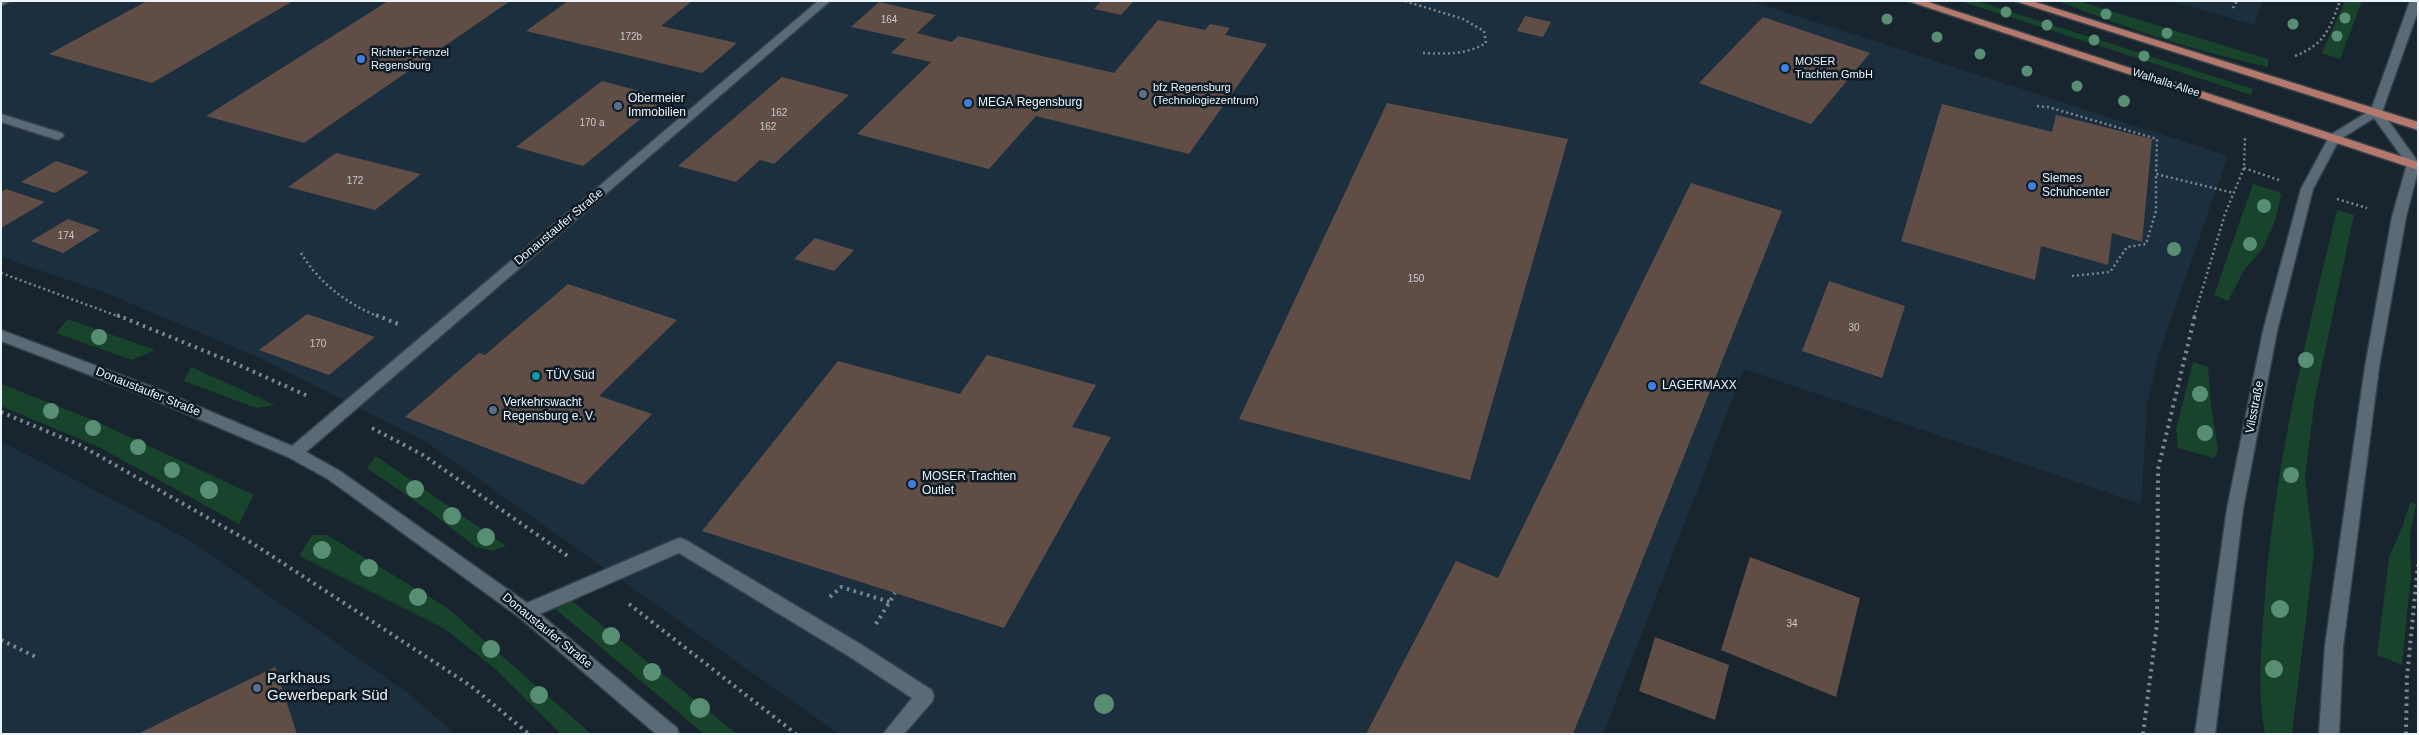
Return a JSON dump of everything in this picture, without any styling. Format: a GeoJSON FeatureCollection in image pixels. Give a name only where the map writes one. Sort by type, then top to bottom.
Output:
{"type":"FeatureCollection","features":[{"type":"Feature","properties":{"kind":"main road","name":"Walhalla-Allee"},"geometry":{"type":"LineString","coordinates":[[1913,1],[2415,165]]}},
{"type":"Feature","properties":{"kind":"main road"},"geometry":{"type":"LineString","coordinates":[[2020,1],[2418,126]]}},
{"type":"Feature","properties":{"kind":"street"},"geometry":{"type":"LineString","coordinates":[[1,3],[5,1]]}},
{"type":"Feature","properties":{"kind":"street","name":"Donaustaufer Straße"},"geometry":{"type":"LineString","coordinates":[[294,453],[825,1]]}},
{"type":"Feature","properties":{"kind":"street"},"geometry":{"type":"LineString","coordinates":[[2334,138],[2376,112],[2416,1]]}},
{"type":"Feature","properties":{"kind":"street"},"geometry":{"type":"LineString","coordinates":[[2329,734],[2334,646],[2372,366],[2399,217],[2415,165],[2376,112]]}},
{"type":"Feature","properties":{"kind":"street"},"geometry":{"type":"LineString","coordinates":[[1,118],[58,136]]}},
{"type":"Feature","properties":{"kind":"street","name":"Vilsstraße"},"geometry":{"type":"LineString","coordinates":[[2205,734],[2235,509],[2270,331],[2307,189],[2334,138]]}},
{"type":"Feature","properties":{"kind":"street","name":"Donaustaufer Straße"},"geometry":{"type":"LineString","coordinates":[[1,335],[150,392],[294,453],[334,475],[525,612],[670,734]]}},
{"type":"Feature","properties":{"kind":"street"},"geometry":{"type":"LineString","coordinates":[[525,612],[680,545],[807,621],[925,696],[892,734]]}},
{"type":"Feature","properties":{"kind":"path"},"geometry":{"type":"LineString","coordinates":[[1405,1],[1463,19],[1484,31],[1486,43],[1478,49],[1463,53],[1422,53]]}},
{"type":"Feature","properties":{"kind":"path"},"geometry":{"type":"LineString","coordinates":[[2233,8],[2237,1]]}},
{"type":"Feature","properties":{"kind":"path"},"geometry":{"type":"LineString","coordinates":[[2286,59],[2313,50],[2327,34],[2340,1]]}},
{"type":"Feature","properties":{"kind":"path"},"geometry":{"type":"LineString","coordinates":[[2037,106],[2048,107],[2157,139],[2156,211],[2146,244],[2127,247],[2110,272],[2072,276]]}},
{"type":"Feature","properties":{"kind":"path"},"geometry":{"type":"LineString","coordinates":[[2143,734],[2156,624],[2158,469],[2192,324],[2225,214],[2244,168]]}},
{"type":"Feature","properties":{"kind":"path"},"geometry":{"type":"LineString","coordinates":[[2156,174],[2234,193]]}},
{"type":"Feature","properties":{"kind":"path"},"geometry":{"type":"LineString","coordinates":[[301,254],[309,270],[343,298],[382,319],[432,335]]}},
{"type":"Feature","properties":{"kind":"path"},"geometry":{"type":"LineString","coordinates":[[1,273],[62,294],[260,374],[342,412],[423,454],[562,552],[796,734]]}},
{"type":"Feature","properties":{"kind":"path"},"geometry":{"type":"LineString","coordinates":[[1,412],[80,445],[252,543],[472,686],[529,734]]}},
{"type":"Feature","properties":{"kind":"path"},"geometry":{"type":"LineString","coordinates":[[2406,734],[2407,676],[2418,565]]}},
{"type":"Feature","properties":{"kind":"path"},"geometry":{"type":"LineString","coordinates":[[807,621],[841,587],[890,602]]}},
{"type":"Feature","properties":{"kind":"path"},"geometry":{"type":"LineString","coordinates":[[874,627],[896,593]]}},
{"type":"Feature","properties":{"kind":"path"},"geometry":{"type":"LineString","coordinates":[[1,640],[36,657]]}},
{"type":"Feature","properties":{"kind":"shaded area"},"geometry":{"type":"Polygon","coordinates":[[[1,1],[1751,1],[2228,156],[2159,353],[2147,405],[2141,504],[1744,369],[1603,734],[839,734],[425,441],[262,359],[106,293],[1,257],[1,1]]]}},
{"type":"Feature","properties":{"kind":"shaded area"},"geometry":{"type":"Polygon","coordinates":[[[2171,1],[2263,1],[2254,25],[2171,1]]]}},
{"type":"Feature","properties":{"kind":"shaded area"},"geometry":{"type":"Polygon","coordinates":[[[1,441],[191,541],[409,694],[455,734],[1,734],[1,441]]]}},
{"type":"Feature","properties":{"kind":"green space"},"geometry":{"type":"Polygon","coordinates":[[[1960,1],[1977,1],[2253,89],[2251,95],[1960,1]]]}},
{"type":"Feature","properties":{"kind":"green space"},"geometry":{"type":"Polygon","coordinates":[[[2059,1],[2078,1],[2268,59],[2268,67],[2162,38],[2110,21],[2059,1]]]}},
{"type":"Feature","properties":{"kind":"green space"},"geometry":{"type":"Polygon","coordinates":[[[2345,1],[2362,1],[2340,59],[2322,53],[2345,1]]]}},
{"type":"Feature","properties":{"kind":"green space"},"geometry":{"type":"Polygon","coordinates":[[[2253,184],[2279,192],[2281,196],[2275,221],[2263,248],[2244,270],[2228,301],[2214,295],[2253,184]]]}},
{"type":"Feature","properties":{"kind":"green space"},"geometry":{"type":"Polygon","coordinates":[[[2337,210],[2354,215],[2315,398],[2305,478],[2314,553],[2292,734],[2265,734],[2260,687],[2268,558],[2292,408],[2337,210]]]}},
{"type":"Feature","properties":{"kind":"green space"},"geometry":{"type":"Polygon","coordinates":[[[68,319],[155,350],[132,360],[56,333],[68,319]]]}},
{"type":"Feature","properties":{"kind":"green space"},"geometry":{"type":"Polygon","coordinates":[[[2193,362],[2208,367],[2211,405],[2218,450],[2214,458],[2178,448],[2176,430],[2193,362]]]}},
{"type":"Feature","properties":{"kind":"green space"},"geometry":{"type":"Polygon","coordinates":[[[191,367],[275,405],[256,408],[184,381],[191,367]]]}},
{"type":"Feature","properties":{"kind":"green space"},"geometry":{"type":"Polygon","coordinates":[[[1,384],[93,420],[254,495],[239,524],[99,447],[1,406],[1,384]]]}},
{"type":"Feature","properties":{"kind":"green space"},"geometry":{"type":"Polygon","coordinates":[[[376,456],[506,546],[493,551],[476,547],[425,508],[367,468],[376,456]]]}},
{"type":"Feature","properties":{"kind":"green space"},"geometry":{"type":"Polygon","coordinates":[[[2410,502],[2416,504],[2410,534],[2411,575],[2402,665],[2377,655],[2389,558],[2403,525],[2410,502]]]}},
{"type":"Feature","properties":{"kind":"green space"},"geometry":{"type":"Polygon","coordinates":[[[312,535],[327,535],[446,607],[591,734],[561,734],[493,667],[445,629],[299,556],[312,535]]]}},
{"type":"Feature","properties":{"kind":"green space"},"geometry":{"type":"Polygon","coordinates":[[[567,597],[737,734],[704,734],[553,607],[567,597]]]}},
{"type":"Feature","properties":{"kind":"building"},"geometry":{"type":"Polygon","coordinates":[[[147,1],[293,1],[152,83],[49,54],[147,1]]]}},
{"type":"Feature","properties":{"kind":"building","name":"Richter+Frenzel Regensburg"},"geometry":{"type":"Polygon","coordinates":[[[388,1],[510,1],[304,143],[206,116],[388,1]]]}},
{"type":"Feature","properties":{"kind":"building"},"geometry":{"type":"Polygon","coordinates":[[[568,1],[692,1],[661,26],[737,43],[702,73],[526,31],[568,1]]]}},
{"type":"Feature","properties":{"kind":"building"},"geometry":{"type":"Polygon","coordinates":[[[1101,1],[1134,1],[1121,15],[1094,9],[1101,1]]]}},
{"type":"Feature","properties":{"kind":"building"},"geometry":{"type":"Polygon","coordinates":[[[879,2],[936,15],[917,33],[952,42],[958,36],[1114,73],[1158,20],[1205,30],[1210,24],[1230,28],[1225,35],[1267,44],[1189,154],[1036,116],[989,169],[857,134],[931,62],[891,53],[906,39],[851,27],[879,2]]]}},
{"type":"Feature","properties":{"kind":"building"},"geometry":{"type":"Polygon","coordinates":[[[1525,16],[1551,22],[1543,37],[1517,31],[1525,16]]]}},
{"type":"Feature","properties":{"kind":"building","name":"MOSER Trachten GmbH"},"geometry":{"type":"Polygon","coordinates":[[[1763,17],[1870,53],[1811,124],[1699,83],[1763,17]]]}},
{"type":"Feature","properties":{"kind":"building"},"geometry":{"type":"Polygon","coordinates":[[[782,77],[849,95],[774,164],[760,160],[736,182],[678,166],[782,77]]]}},
{"type":"Feature","properties":{"kind":"building"},"geometry":{"type":"Polygon","coordinates":[[[602,81],[666,98],[583,166],[516,147],[602,81]]]}},
{"type":"Feature","properties":{"kind":"building"},"geometry":{"type":"Polygon","coordinates":[[[1387,103],[1568,139],[1470,480],[1239,419],[1387,103]]]}},
{"type":"Feature","properties":{"kind":"building","name":"Siemes Schuhcenter"},"geometry":{"type":"Polygon","coordinates":[[[1942,104],[2052,132],[2056,115],[2152,139],[2142,242],[2112,233],[2108,265],[2041,246],[2035,280],[1901,241],[1942,104]]]}},
{"type":"Feature","properties":{"kind":"building"},"geometry":{"type":"Polygon","coordinates":[[[336,153],[421,174],[375,210],[288,187],[336,153]]]}},
{"type":"Feature","properties":{"kind":"building"},"geometry":{"type":"Polygon","coordinates":[[[56,161],[89,172],[55,193],[21,182],[56,161]]]}},
{"type":"Feature","properties":{"kind":"building","name":"LAGERMAXX"},"geometry":{"type":"Polygon","coordinates":[[[1691,183],[1782,211],[1573,734],[1366,734],[1456,561],[1498,578],[1691,183]]]}},
{"type":"Feature","properties":{"kind":"building"},"geometry":{"type":"Polygon","coordinates":[[[6,189],[45,202],[1,228],[1,192],[6,189]]]}},
{"type":"Feature","properties":{"kind":"building"},"geometry":{"type":"Polygon","coordinates":[[[68,219],[100,230],[63,253],[31,241],[68,219]]]}},
{"type":"Feature","properties":{"kind":"building"},"geometry":{"type":"Polygon","coordinates":[[[815,238],[854,250],[834,271],[794,259],[815,238]]]}},
{"type":"Feature","properties":{"kind":"building"},"geometry":{"type":"Polygon","coordinates":[[[1829,281],[1905,306],[1882,378],[1802,351],[1829,281]]]}},
{"type":"Feature","properties":{"kind":"building","name":"TÜV Süd"},"geometry":{"type":"Polygon","coordinates":[[[568,284],[677,320],[599,396],[652,414],[583,485],[405,417],[479,353],[485,355],[568,284]]]}},
{"type":"Feature","properties":{"kind":"building"},"geometry":{"type":"Polygon","coordinates":[[[307,314],[375,337],[329,375],[259,350],[307,314]]]}},
{"type":"Feature","properties":{"kind":"building","name":"MOSER Trachten Outlet"},"geometry":{"type":"Polygon","coordinates":[[[987,355],[1096,385],[1072,427],[1111,437],[1004,628],[702,531],[838,361],[960,394],[987,355]]]}},
{"type":"Feature","properties":{"kind":"building"},"geometry":{"type":"Polygon","coordinates":[[[1750,557],[1860,598],[1836,697],[1721,650],[1750,557]]]}},
{"type":"Feature","properties":{"kind":"building"},"geometry":{"type":"Polygon","coordinates":[[[1655,637],[1729,665],[1715,720],[1639,691],[1655,637]]]}},
{"type":"Feature","properties":{"kind":"building","name":"Parkhaus Gewerbepark Süd"},"geometry":{"type":"Polygon","coordinates":[[[275,667],[297,734],[138,734],[188,709],[275,667]]]}},
{"type":"Feature","properties":{"kind":"place","name":"Richter+Frenzel Regensburg"},"geometry":{"type":"Point","coordinates":[361,59]}},
{"type":"Feature","properties":{"kind":"place","name":"MOSER Trachten GmbH"},"geometry":{"type":"Point","coordinates":[1785,68]}},
{"type":"Feature","properties":{"kind":"place","name":"bfz Regensburg (Technologiezentrum)"},"geometry":{"type":"Point","coordinates":[1143,94]}},
{"type":"Feature","properties":{"kind":"place","name":"MEGA Regensburg"},"geometry":{"type":"Point","coordinates":[968,103]}},
{"type":"Feature","properties":{"kind":"place","name":"Obermeier Immobilien"},"geometry":{"type":"Point","coordinates":[618,106]}},
{"type":"Feature","properties":{"kind":"place","name":"Siemes Schuhcenter"},"geometry":{"type":"Point","coordinates":[2032,186]}},
{"type":"Feature","properties":{"kind":"place","name":"TÜV Süd"},"geometry":{"type":"Point","coordinates":[536,376]}},
{"type":"Feature","properties":{"kind":"place","name":"LAGERMAXX"},"geometry":{"type":"Point","coordinates":[1652,386]}},
{"type":"Feature","properties":{"kind":"place","name":"Verkehrswacht Regensburg e. V."},"geometry":{"type":"Point","coordinates":[493,410]}},
{"type":"Feature","properties":{"kind":"place","name":"MOSER Trachten Outlet"},"geometry":{"type":"Point","coordinates":[912,484]}},
{"type":"Feature","properties":{"kind":"place","name":"Parkhaus Gewerbepark Süd"},"geometry":{"type":"Point","coordinates":[257,688]}}]}
